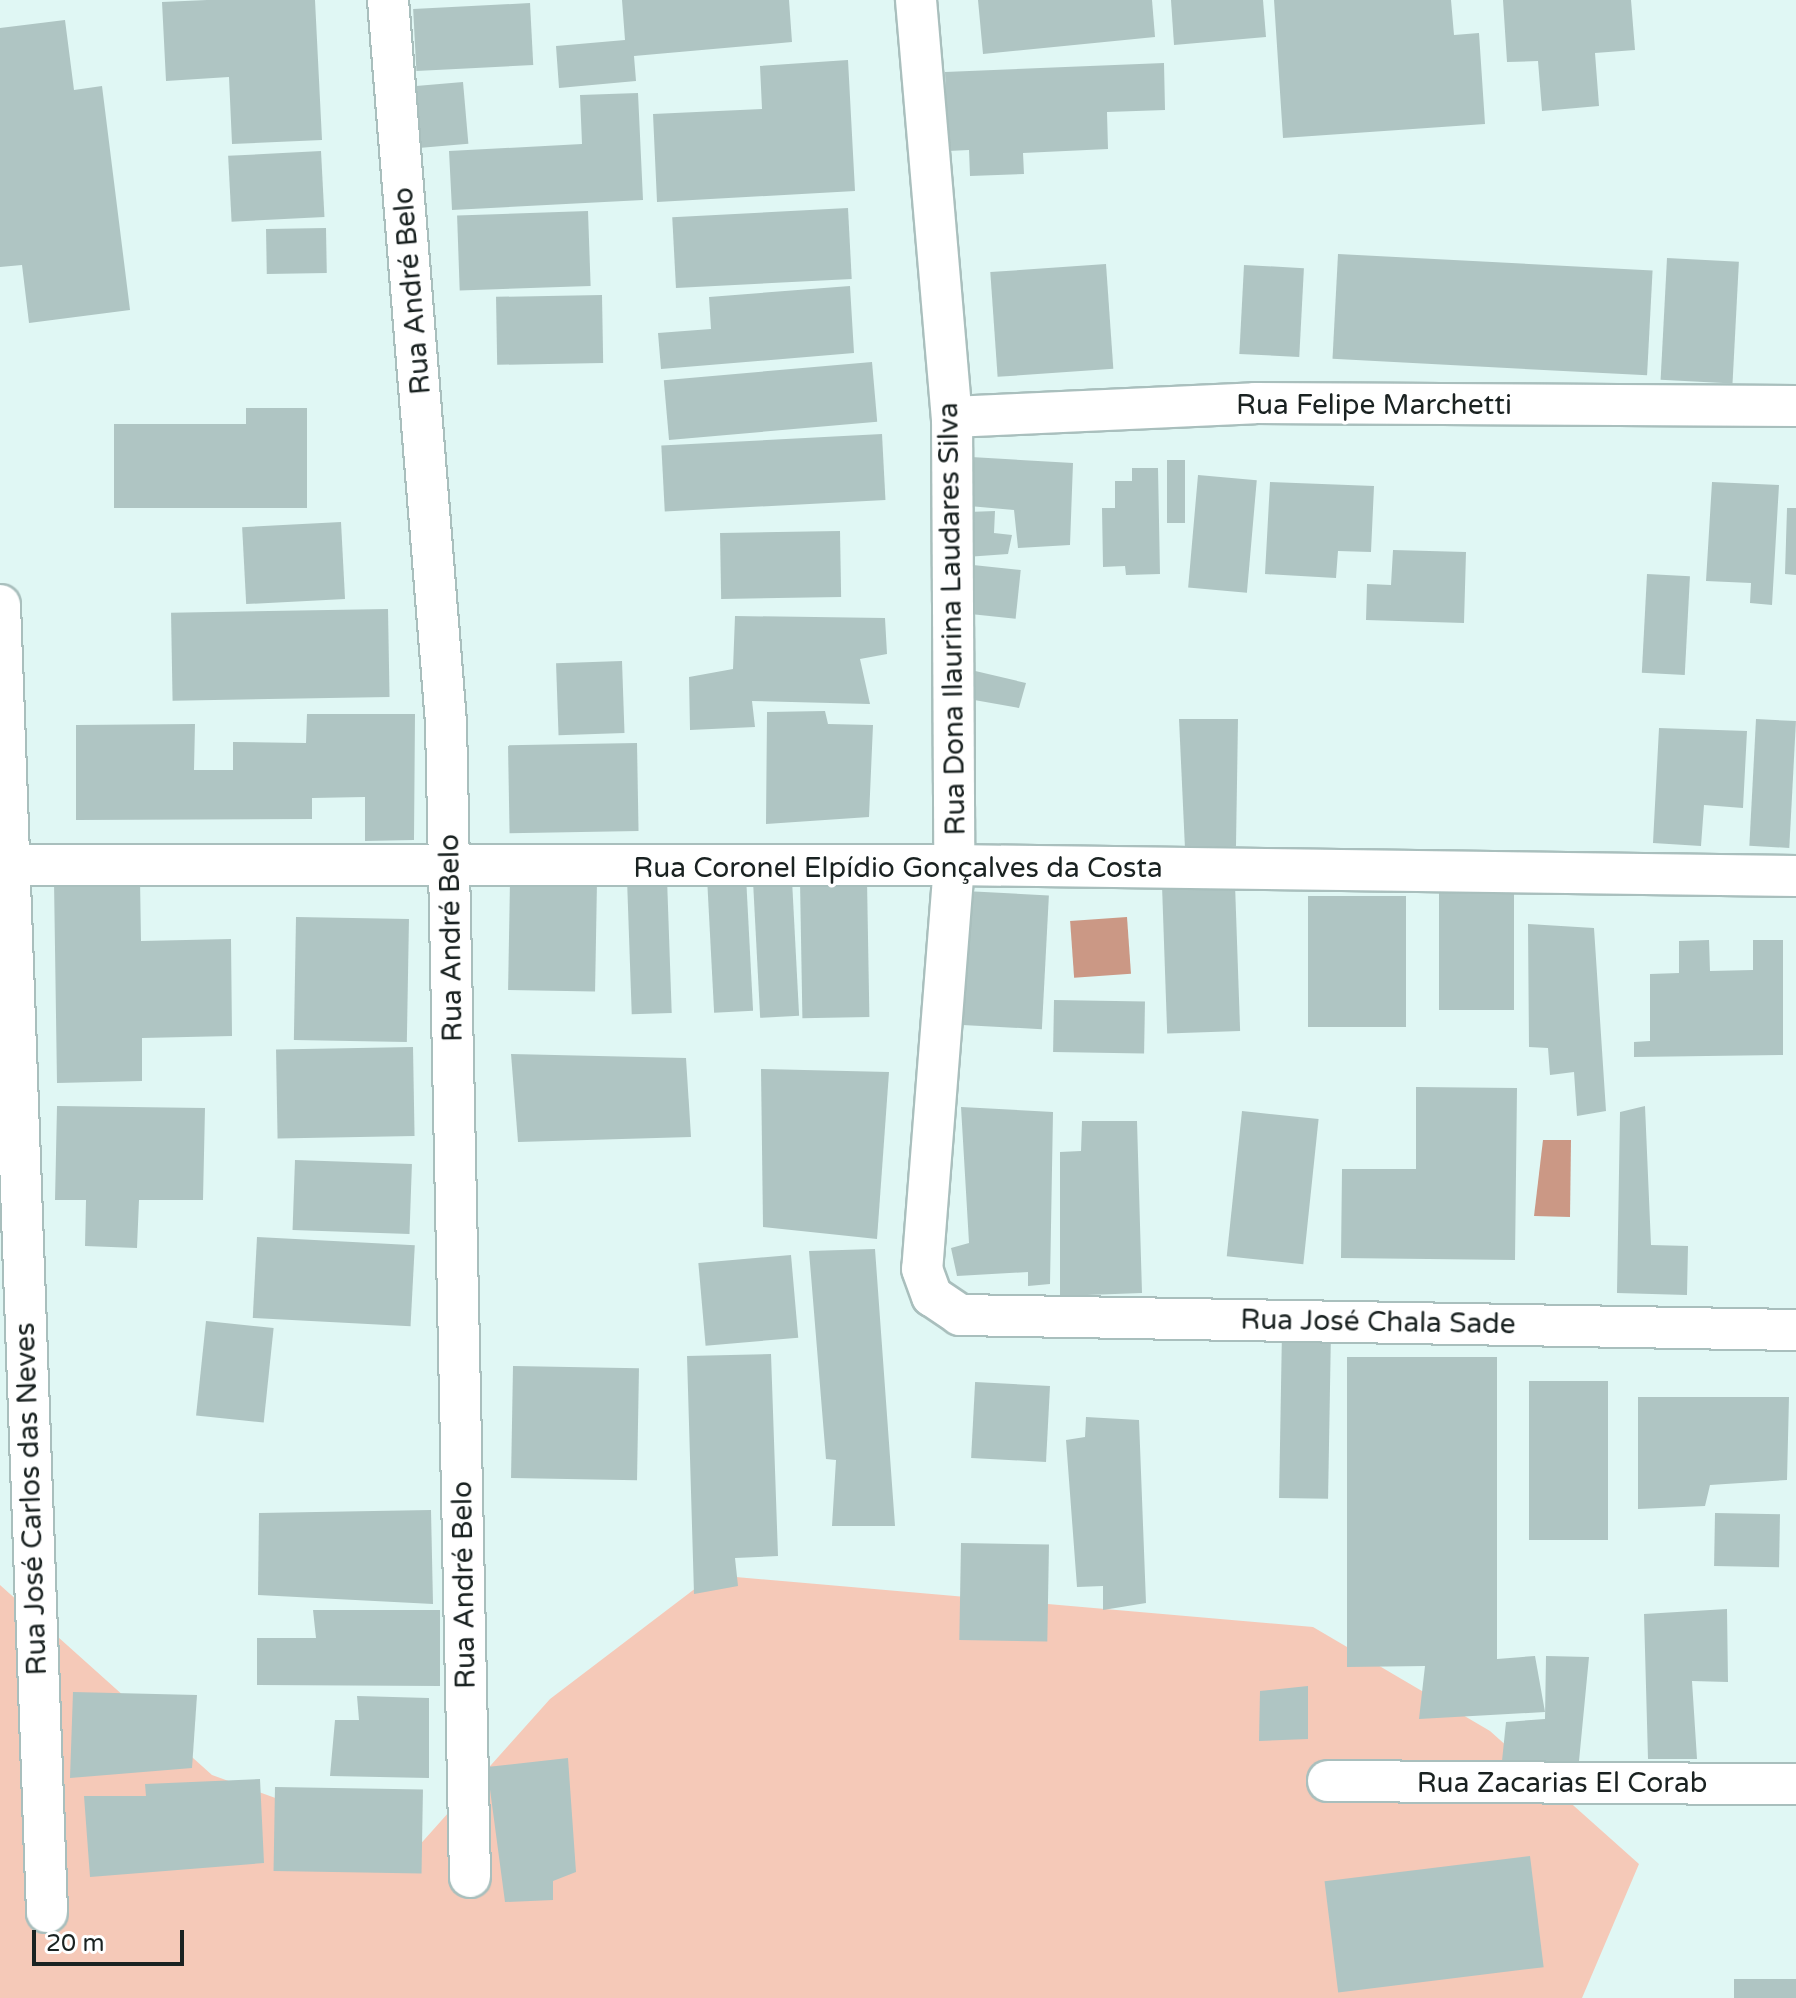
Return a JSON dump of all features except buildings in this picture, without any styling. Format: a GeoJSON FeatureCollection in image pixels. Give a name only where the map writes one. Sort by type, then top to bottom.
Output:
{"type":"FeatureCollection","features":[{"type":"Feature","properties":{"kind":"street","name":"Rua André Belo"},"geometry":{"type":"LineString","coordinates":[[388,0],[446,723],[470,1877]]}},
{"type":"Feature","properties":{"kind":"street","name":"Rua Dona Ilaurina Laudares Silva"},"geometry":{"type":"LineString","coordinates":[[916,0],[952,417],[954,865],[922,1269],[932,1296],[960,1315]]}},
{"type":"Feature","properties":{"kind":"street","name":"Rua Felipe Marchetti"},"geometry":{"type":"LineString","coordinates":[[952,417],[1255,403],[1796,406]]}},
{"type":"Feature","properties":{"kind":"street","name":"Rua José Carlos das Neves"},"geometry":{"type":"LineString","coordinates":[[0,605],[3,865],[47,1912]]}},
{"type":"Feature","properties":{"kind":"street","name":"Rua Coronel Elpídio Gonçalves da Costa"},"geometry":{"type":"LineString","coordinates":[[3,865],[450,870],[954,865],[1796,876]]}},
{"type":"Feature","properties":{"kind":"street","name":"Rua José Chala Sade"},"geometry":{"type":"LineString","coordinates":[[960,1315],[1796,1330]]}},
{"type":"Feature","properties":{"kind":"street","name":"Rua Zacarias El Corab"},"geometry":{"type":"LineString","coordinates":[[1328,1781],[1796,1784]]}},
{"type":"Feature","properties":{"kind":"shaded area"},"geometry":{"type":"Polygon","coordinates":[[[1127,917],[1131,974],[1074,978],[1070,921],[1127,917]]]}},
{"type":"Feature","properties":{"kind":"shaded area"},"geometry":{"type":"Polygon","coordinates":[[[1543,1140],[1571,1140],[1570,1217],[1534,1216],[1543,1140]]]}},
{"type":"Feature","properties":{"kind":"shaded area"},"geometry":{"type":"Polygon","coordinates":[[[713,1575],[1313,1627],[1490,1731],[1639,1864],[1582,1998],[0,1998],[0,1585],[212,1775],[416,1849],[550,1699],[713,1575]]]}}]}
